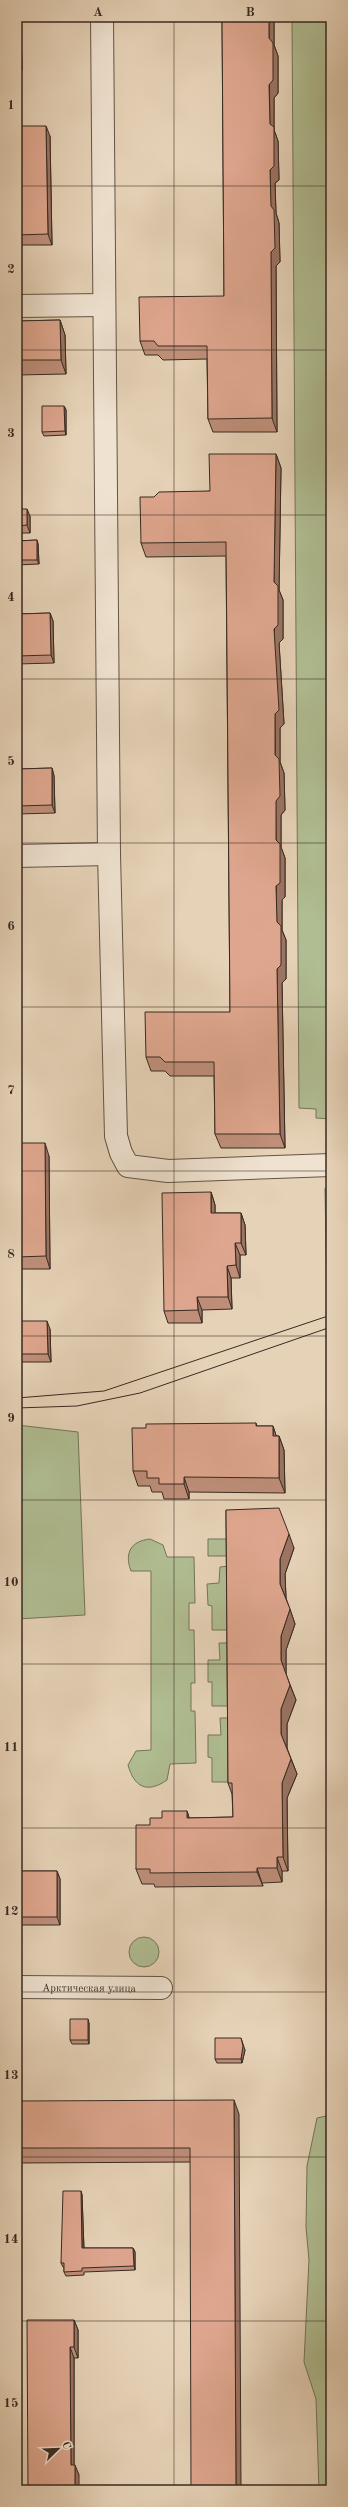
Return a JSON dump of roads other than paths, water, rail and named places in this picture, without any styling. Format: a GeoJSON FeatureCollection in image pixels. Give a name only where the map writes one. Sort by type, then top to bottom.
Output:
{"type":"FeatureCollection","features":[{"type":"Feature","properties":{"kind":"street"},"geometry":{"type":"LineString","coordinates":[[102,17],[109,854],[115,1127],[121,1153],[128,1166],[168,1171],[331,1165]]}},
{"type":"Feature","properties":{"kind":"street"},"geometry":{"type":"LineString","coordinates":[[17,306],[104,305]]}},
{"type":"Feature","properties":{"kind":"street"},"geometry":{"type":"LineString","coordinates":[[17,856],[109,854]]}},
{"type":"Feature","properties":{"kind":"street","name":"Арктическая улица"},"geometry":{"type":"LineString","coordinates":[[17,1987],[161,1988]]}},
{"type":"Feature","properties":{"kind":"tram line"},"geometry":{"type":"LineString","coordinates":[[17,1398],[104,1391],[331,1315]]}},
{"type":"Feature","properties":{"kind":"tram line"},"geometry":{"type":"LineString","coordinates":[[17,1408],[77,1406],[140,1393],[331,1327]]}}]}
